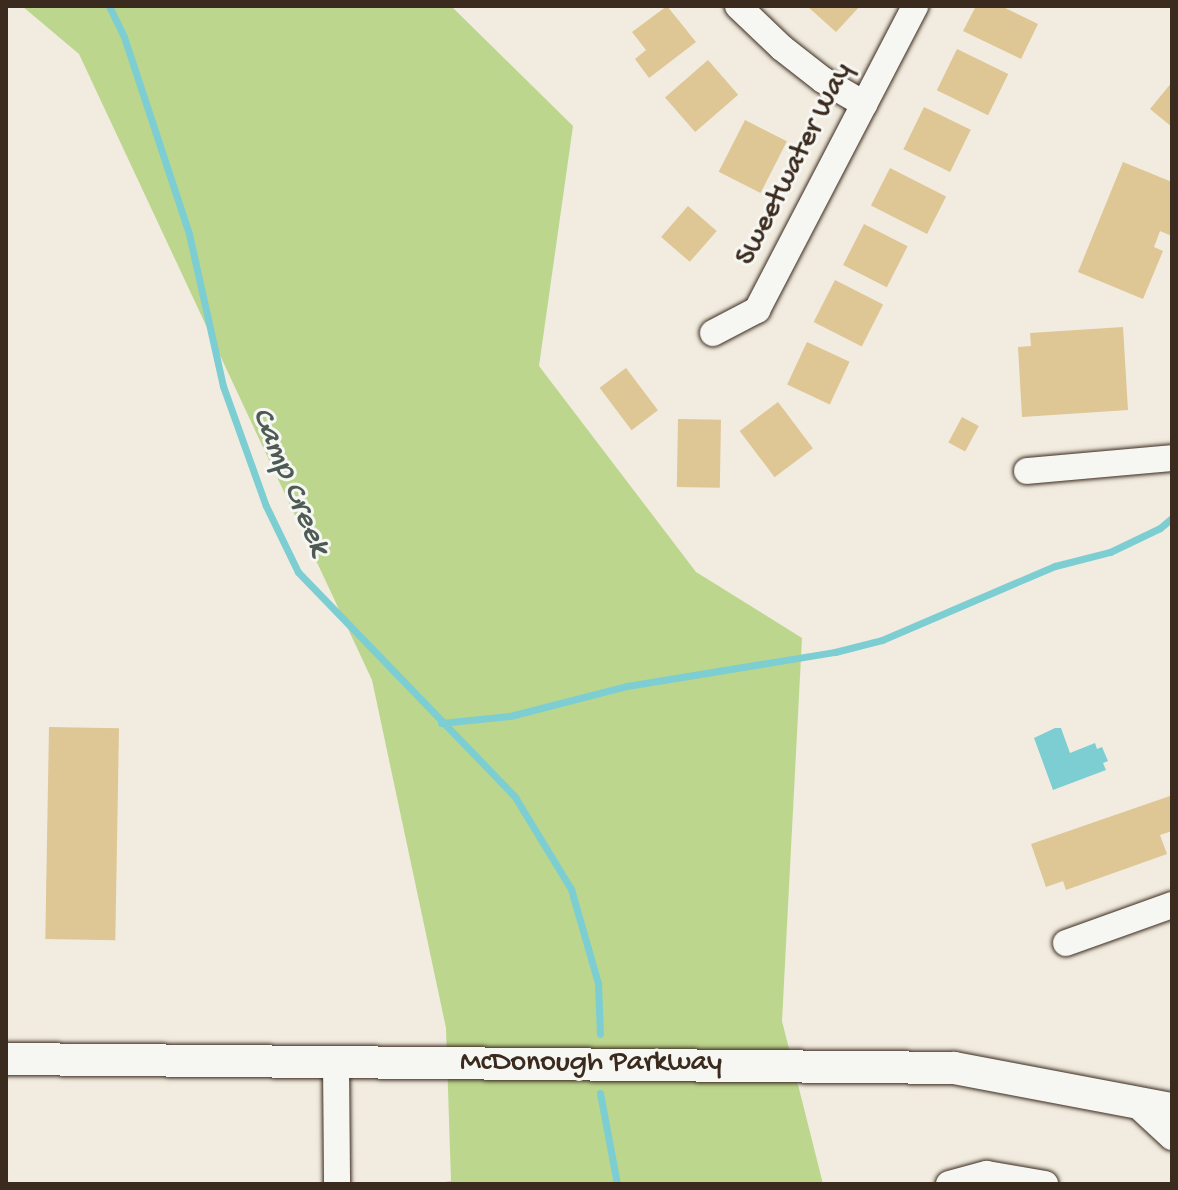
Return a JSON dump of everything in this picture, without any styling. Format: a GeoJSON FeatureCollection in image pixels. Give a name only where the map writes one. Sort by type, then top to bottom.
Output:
{"type":"FeatureCollection","features":[{"type":"Feature","properties":{"kind":"street"},"geometry":{"type":"LineString","coordinates":[[738,6],[792,56],[864,104]]}},
{"type":"Feature","properties":{"kind":"street","name":"Sweetwater Way"},"geometry":{"type":"LineString","coordinates":[[713,333],[757,310],[915,6]]}},
{"type":"Feature","properties":{"kind":"street"},"geometry":{"type":"LineString","coordinates":[[1027,471],[1172,458]]}},
{"type":"Feature","properties":{"kind":"street"},"geometry":{"type":"LineString","coordinates":[[1066,943],[1172,905]]}},
{"type":"Feature","properties":{"kind":"street","name":"McDonough Parkway"},"geometry":{"type":"LineString","coordinates":[[6,1059],[954,1068],[1172,1109]]}},
{"type":"Feature","properties":{"kind":"street"},"geometry":{"type":"LineString","coordinates":[[336,1063],[337,1184]]}},
{"type":"Feature","properties":{"kind":"street"},"geometry":{"type":"LineString","coordinates":[[1131,1099],[1172,1137]]}},
{"type":"Feature","properties":{"kind":"street"},"geometry":{"type":"LineString","coordinates":[[949,1184],[987,1174],[1045,1184]]}},
{"type":"Feature","properties":{"kind":"green space"},"geometry":{"type":"Polygon","coordinates":[[[22,6],[451,6],[573,126],[539,366],[696,572],[802,638],[782,1021],[823,1184],[431,1184],[451,1181],[446,1028],[372,680],[79,54],[22,6]]]}},
{"type":"Feature","properties":{"kind":"water"},"geometry":{"type":"Polygon","coordinates":[[[1061,728],[1070,753],[1095,743],[1097,749],[1102,747],[1108,761],[1103,763],[1106,770],[1053,790],[1034,738],[1061,728]]]}},
{"type":"Feature","properties":{"kind":"building"},"geometry":{"type":"Polygon","coordinates":[[[667,6],[696,42],[649,78],[635,59],[646,50],[632,32],[667,6]]]}},
{"type":"Feature","properties":{"kind":"building"},"geometry":{"type":"Polygon","coordinates":[[[807,6],[860,6],[836,32],[807,6]]]}},
{"type":"Feature","properties":{"kind":"building"},"geometry":{"type":"Polygon","coordinates":[[[976,6],[1001,6],[1038,24],[1021,59],[963,31],[976,6]]]}},
{"type":"Feature","properties":{"kind":"building"},"geometry":{"type":"Polygon","coordinates":[[[957,49],[1008,74],[988,115],[937,90],[957,49]]]}},
{"type":"Feature","properties":{"kind":"building"},"geometry":{"type":"Polygon","coordinates":[[[708,60],[738,95],[695,132],[665,97],[708,60]]]}},
{"type":"Feature","properties":{"kind":"building"},"geometry":{"type":"Polygon","coordinates":[[[1172,82],[1172,127],[1150,109],[1172,82]]]}},
{"type":"Feature","properties":{"kind":"building"},"geometry":{"type":"Polygon","coordinates":[[[924,107],[971,130],[950,172],[903,149],[924,107]]]}},
{"type":"Feature","properties":{"kind":"building"},"geometry":{"type":"Polygon","coordinates":[[[745,120],[787,141],[761,193],[719,172],[745,120]]]}},
{"type":"Feature","properties":{"kind":"building"},"geometry":{"type":"Polygon","coordinates":[[[1123,162],[1172,182],[1172,236],[1160,231],[1154,247],[1163,251],[1143,299],[1078,272],[1123,162]]]}},
{"type":"Feature","properties":{"kind":"building"},"geometry":{"type":"Polygon","coordinates":[[[890,168],[946,197],[927,234],[871,205],[890,168]]]}},
{"type":"Feature","properties":{"kind":"building"},"geometry":{"type":"Polygon","coordinates":[[[688,206],[717,231],[690,262],[661,237],[688,206]]]}},
{"type":"Feature","properties":{"kind":"building"},"geometry":{"type":"Polygon","coordinates":[[[864,224],[908,246],[887,287],[843,265],[864,224]]]}},
{"type":"Feature","properties":{"kind":"building"},"geometry":{"type":"Polygon","coordinates":[[[835,280],[883,305],[862,346],[814,322],[835,280]]]}},
{"type":"Feature","properties":{"kind":"building"},"geometry":{"type":"Polygon","coordinates":[[[1123,327],[1128,410],[1022,417],[1018,347],[1031,346],[1030,333],[1123,327]]]}},
{"type":"Feature","properties":{"kind":"building"},"geometry":{"type":"Polygon","coordinates":[[[807,342],[850,362],[830,404],[787,385],[807,342]]]}},
{"type":"Feature","properties":{"kind":"building"},"geometry":{"type":"Polygon","coordinates":[[[626,368],[658,410],[632,430],[600,388],[626,368]]]}},
{"type":"Feature","properties":{"kind":"building"},"geometry":{"type":"Polygon","coordinates":[[[778,402],[813,448],[775,477],[740,431],[778,402]]]}},
{"type":"Feature","properties":{"kind":"building"},"geometry":{"type":"Polygon","coordinates":[[[962,417],[979,426],[965,452],[948,443],[962,417]]]}},
{"type":"Feature","properties":{"kind":"building"},"geometry":{"type":"Polygon","coordinates":[[[678,419],[721,420],[720,488],[677,487],[678,419]]]}},
{"type":"Feature","properties":{"kind":"building"},"geometry":{"type":"Polygon","coordinates":[[[49,727],[119,728],[115,940],[45,939],[49,727]]]}},
{"type":"Feature","properties":{"kind":"building"},"geometry":{"type":"Polygon","coordinates":[[[1170,796],[1172,831],[1160,835],[1167,854],[1066,890],[1063,881],[1046,887],[1031,844],[1170,796]]]}},
{"type":"Feature","properties":{"kind":"waterway","name":"Camp Creek"},"geometry":{"type":"LineString","coordinates":[[109,6],[124,37],[189,234],[223,386],[266,506],[298,572],[515,797],[571,889],[598,983],[600,1034]]}},
{"type":"Feature","properties":{"kind":"waterway"},"geometry":{"type":"LineString","coordinates":[[441,723],[510,716],[627,686],[835,652],[882,640],[1055,566],[1110,552],[1160,528],[1172,518]]}},
{"type":"Feature","properties":{"kind":"waterway","name":"Camp Creek"},"geometry":{"type":"LineString","coordinates":[[600,1093],[617,1184]]}}]}
